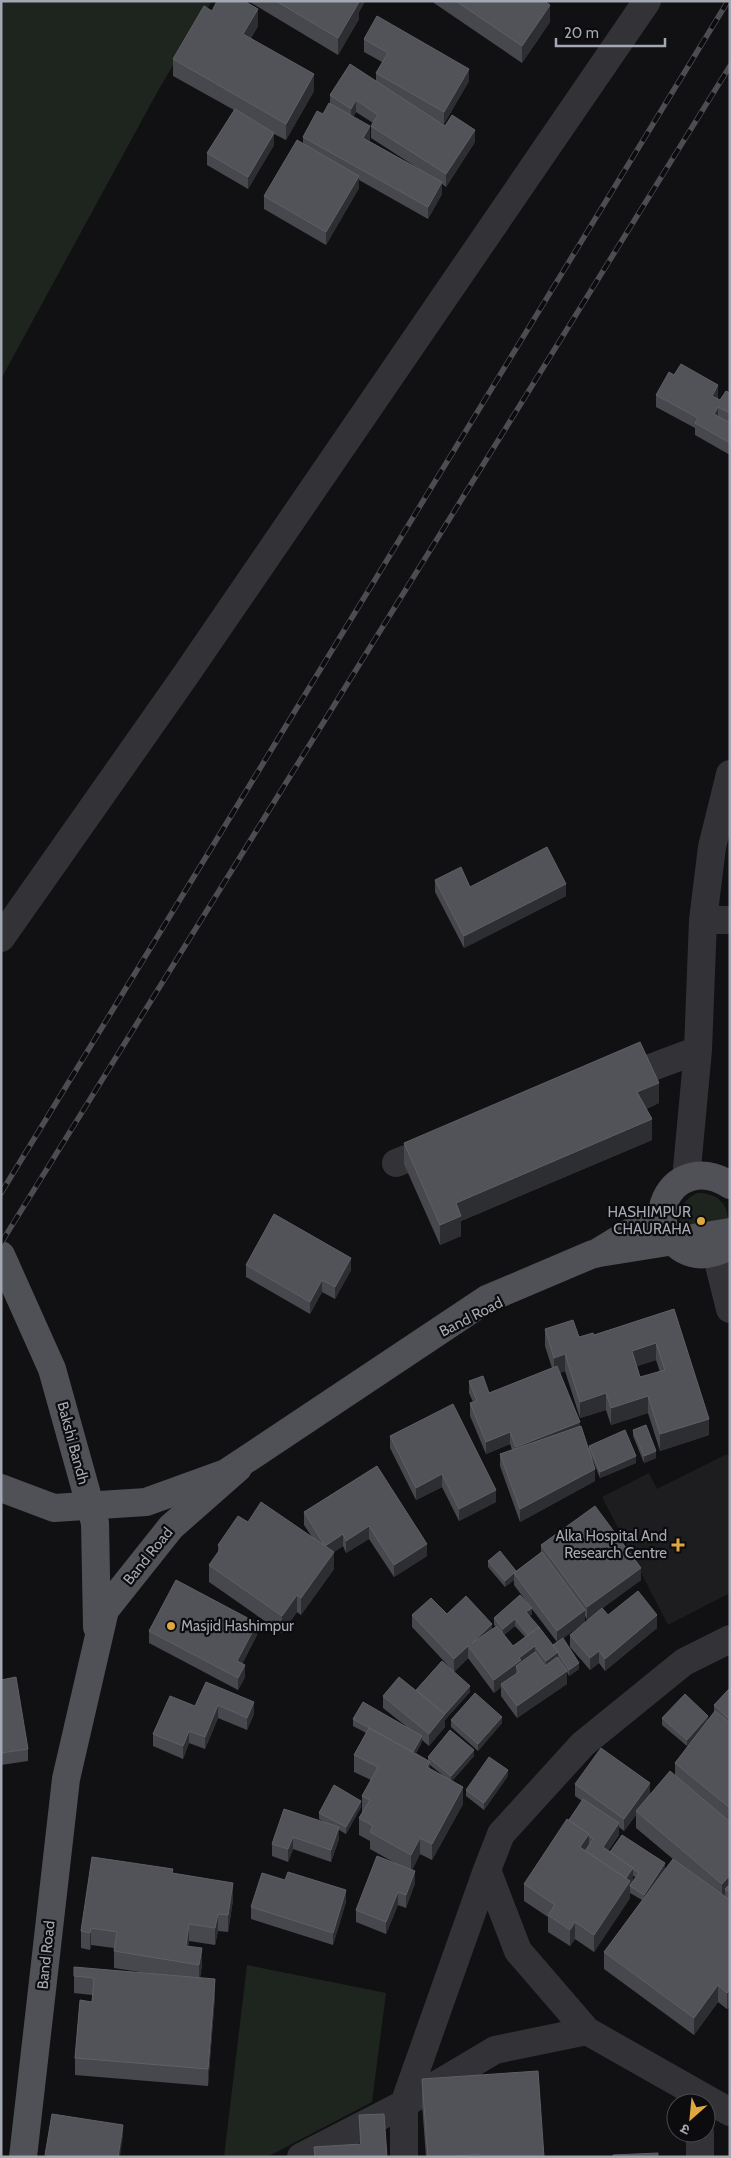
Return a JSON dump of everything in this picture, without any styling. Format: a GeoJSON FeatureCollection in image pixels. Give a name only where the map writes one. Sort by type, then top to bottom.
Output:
{"type":"FeatureCollection","features":[{"type":"Feature","properties":{"kind":"main road"},"geometry":{"type":"LineString","coordinates":[[725,1242],[703,1255],[689,1252],[678,1246],[669,1237],[664,1226],[662,1213],[665,1200],[671,1189],[686,1178],[706,1174],[730,1184]]}},
{"type":"Feature","properties":{"kind":"main road","name":"Band Road"},"geometry":{"type":"LineString","coordinates":[[23,2157],[66,1779],[105,1610],[171,1527],[292,1421],[397,1355],[594,1254],[662,1213]]}},
{"type":"Feature","properties":{"kind":"main road"},"geometry":{"type":"LineString","coordinates":[[1,1488],[54,1508],[146,1502],[226,1473],[487,1299],[593,1254],[725,1242]]}},
{"type":"Feature","properties":{"kind":"main road","name":"Bakshi Bandh"},"geometry":{"type":"LineString","coordinates":[[1,1256],[52,1369],[95,1523],[97,1641]]}},
{"type":"Feature","properties":{"kind":"street"},"geometry":{"type":"LineString","coordinates":[[1,938],[185,676],[647,1]]}},
{"type":"Feature","properties":{"kind":"street"},"geometry":{"type":"LineString","coordinates":[[686,1178],[698,1050],[717,920],[712,847],[730,774]]}},
{"type":"Feature","properties":{"kind":"street"},"geometry":{"type":"LineString","coordinates":[[598,1088],[698,1050]]}},
{"type":"Feature","properties":{"kind":"street"},"geometry":{"type":"LineString","coordinates":[[396,1162],[460,1139]]}},
{"type":"Feature","properties":{"kind":"street"},"geometry":{"type":"LineString","coordinates":[[725,1242],[730,1309]]}},
{"type":"Feature","properties":{"kind":"street"},"geometry":{"type":"LineString","coordinates":[[404,2157],[404,2104],[486,1870],[501,1834],[583,1744],[684,1662],[730,1639]]}},
{"type":"Feature","properties":{"kind":"street"},"geometry":{"type":"LineString","coordinates":[[486,1870],[518,1952],[586,2031],[691,2093]]}},
{"type":"Feature","properties":{"kind":"street"},"geometry":{"type":"LineString","coordinates":[[301,2157],[404,2104],[495,2050],[586,2031]]}},
{"type":"Feature","properties":{"kind":"street"},"geometry":{"type":"LineString","coordinates":[[716,2106],[730,2112]]}},
{"type":"Feature","properties":{"kind":"street"},"geometry":{"type":"LineString","coordinates":[[700,2143],[700,2157]]}},
{"type":"Feature","properties":{"kind":"shaded area"},"geometry":{"type":"Polygon","coordinates":[[[1,1],[212,1],[160,87],[1,379],[1,1]]]}},
{"type":"Feature","properties":{"kind":"shaded area"},"geometry":{"type":"Polygon","coordinates":[[[697,1193],[714,1196],[719,1199],[725,1207],[728,1219],[681,1228],[680,1212],[682,1207],[688,1199],[697,1193]]]}},
{"type":"Feature","properties":{"kind":"shaded area","name":"Alka Hospital And Research Centre"},"geometry":{"type":"Polygon","coordinates":[[[727,1454],[730,1459],[730,1593],[668,1625],[602,1497],[649,1473],[657,1489],[727,1454]]]}},
{"type":"Feature","properties":{"kind":"shaded area"},"geometry":{"type":"Polygon","coordinates":[[[247,1965],[386,1993],[372,2102],[267,2157],[224,2157],[247,1965]]]}},
{"type":"Feature","properties":{"kind":"building"},"geometry":{"type":"Polygon","coordinates":[[[217,1],[244,1],[258,9],[243,34],[314,74],[286,124],[173,59],[204,6],[212,11],[217,1]]]}},
{"type":"Feature","properties":{"kind":"building"},"geometry":{"type":"Polygon","coordinates":[[[276,1],[357,1],[359,2],[338,38],[276,1]]]}},
{"type":"Feature","properties":{"kind":"building"},"geometry":{"type":"Polygon","coordinates":[[[456,1],[544,1],[550,5],[522,46],[456,1]]]}},
{"type":"Feature","properties":{"kind":"building"},"geometry":{"type":"Polygon","coordinates":[[[377,16],[469,69],[444,112],[376,73],[388,53],[364,39],[377,16]]]}},
{"type":"Feature","properties":{"kind":"building"},"geometry":{"type":"Polygon","coordinates":[[[350,64],[445,126],[452,115],[475,130],[446,174],[371,126],[378,115],[356,100],[351,109],[330,95],[350,64]]]}},
{"type":"Feature","properties":{"kind":"building"},"geometry":{"type":"Polygon","coordinates":[[[329,103],[370,126],[363,138],[442,182],[428,207],[303,137],[317,111],[323,114],[329,103]]]}},
{"type":"Feature","properties":{"kind":"building"},"geometry":{"type":"Polygon","coordinates":[[[235,109],[274,133],[248,177],[207,153],[235,109]]]}},
{"type":"Feature","properties":{"kind":"building"},"geometry":{"type":"Polygon","coordinates":[[[297,140],[359,176],[326,232],[264,196],[297,140]]]}},
{"type":"Feature","properties":{"kind":"building"},"geometry":{"type":"Polygon","coordinates":[[[681,364],[718,385],[712,396],[720,400],[726,391],[730,393],[730,413],[718,407],[714,414],[730,423],[730,443],[695,423],[698,418],[656,395],[669,372],[674,375],[681,364]]]}},
{"type":"Feature","properties":{"kind":"building"},"geometry":{"type":"Polygon","coordinates":[[[547,847],[566,884],[464,936],[435,880],[461,867],[470,887],[547,847]]]}},
{"type":"Feature","properties":{"kind":"building"},"geometry":{"type":"Polygon","coordinates":[[[640,1042],[659,1083],[637,1092],[652,1119],[456,1203],[461,1216],[440,1225],[404,1143],[640,1042]]]}},
{"type":"Feature","properties":{"kind":"building"},"geometry":{"type":"Polygon","coordinates":[[[274,1214],[351,1258],[335,1287],[322,1280],[310,1302],[246,1265],[274,1214]]]}},
{"type":"Feature","properties":{"kind":"building"},"geometry":{"type":"Polygon","coordinates":[[[674,1309],[709,1419],[660,1434],[648,1396],[611,1408],[606,1393],[580,1402],[565,1354],[554,1358],[545,1329],[573,1320],[579,1337],[593,1333],[594,1335],[674,1309]],[[656,1343],[632,1351],[640,1377],[665,1370],[656,1343]]]}},
{"type":"Feature","properties":{"kind":"building"},"geometry":{"type":"Polygon","coordinates":[[[557,1366],[580,1422],[516,1447],[510,1432],[486,1442],[470,1403],[477,1401],[469,1381],[483,1376],[489,1393],[557,1366]]]}},
{"type":"Feature","properties":{"kind":"building"},"geometry":{"type":"Polygon","coordinates":[[[453,1404],[496,1490],[459,1509],[442,1474],[416,1488],[390,1436],[453,1404]]]}},
{"type":"Feature","properties":{"kind":"building"},"geometry":{"type":"Polygon","coordinates":[[[646,1425],[656,1451],[644,1456],[633,1430],[646,1425]]]}},
{"type":"Feature","properties":{"kind":"building"},"geometry":{"type":"Polygon","coordinates":[[[581,1426],[595,1469],[520,1509],[500,1454],[581,1426]]]}},
{"type":"Feature","properties":{"kind":"building"},"geometry":{"type":"Polygon","coordinates":[[[625,1430],[636,1456],[600,1472],[589,1446],[625,1430]]]}},
{"type":"Feature","properties":{"kind":"building"},"geometry":{"type":"Polygon","coordinates":[[[377,1466],[427,1544],[394,1565],[369,1526],[346,1541],[343,1534],[325,1546],[304,1512],[377,1466]]]}},
{"type":"Feature","properties":{"kind":"building"},"geometry":{"type":"Polygon","coordinates":[[[261,1502],[334,1552],[301,1598],[297,1595],[282,1616],[209,1565],[221,1548],[218,1545],[238,1516],[248,1522],[261,1502]]]}},
{"type":"Feature","properties":{"kind":"building"},"geometry":{"type":"Polygon","coordinates":[[[595,1506],[641,1568],[587,1607],[541,1545],[595,1506]]]}},
{"type":"Feature","properties":{"kind":"building"},"geometry":{"type":"Polygon","coordinates":[[[500,1551],[516,1571],[505,1581],[488,1561],[500,1551]]]}},
{"type":"Feature","properties":{"kind":"building"},"geometry":{"type":"Polygon","coordinates":[[[542,1552],[585,1610],[557,1631],[514,1573],[542,1552]]]}},
{"type":"Feature","properties":{"kind":"building"},"geometry":{"type":"Polygon","coordinates":[[[176,1580],[257,1623],[237,1661],[245,1665],[238,1678],[149,1631],[176,1580]]]}},
{"type":"Feature","properties":{"kind":"building"},"geometry":{"type":"Polygon","coordinates":[[[638,1591],[657,1615],[605,1659],[599,1651],[590,1658],[570,1635],[602,1608],[608,1615],[638,1591]]]}},
{"type":"Feature","properties":{"kind":"building"},"geometry":{"type":"Polygon","coordinates":[[[520,1595],[532,1608],[526,1612],[539,1627],[528,1635],[515,1619],[503,1629],[494,1618],[520,1595]]]}},
{"type":"Feature","properties":{"kind":"building"},"geometry":{"type":"Polygon","coordinates":[[[466,1596],[492,1624],[472,1643],[497,1626],[513,1646],[539,1627],[558,1652],[546,1661],[535,1646],[519,1658],[521,1660],[494,1680],[468,1646],[454,1659],[412,1615],[431,1598],[447,1614],[466,1596]]]}},
{"type":"Feature","properties":{"kind":"building"},"geometry":{"type":"Polygon","coordinates":[[[563,1638],[579,1663],[569,1670],[553,1645],[563,1638]]]}},
{"type":"Feature","properties":{"kind":"building"},"geometry":{"type":"Polygon","coordinates":[[[535,1652],[545,1666],[557,1657],[567,1671],[517,1706],[501,1684],[519,1672],[516,1666],[535,1652]]]}},
{"type":"Feature","properties":{"kind":"building"},"geometry":{"type":"Polygon","coordinates":[[[442,1661],[470,1686],[445,1714],[416,1690],[442,1661]]]}},
{"type":"Feature","properties":{"kind":"building"},"geometry":{"type":"Polygon","coordinates":[[[16,1677],[28,1749],[1,1753],[1,1680],[16,1677]]]}},
{"type":"Feature","properties":{"kind":"building"},"geometry":{"type":"Polygon","coordinates":[[[399,1677],[445,1714],[429,1734],[383,1696],[399,1677]]]}},
{"type":"Feature","properties":{"kind":"building"},"geometry":{"type":"Polygon","coordinates":[[[206,1682],[254,1702],[247,1718],[218,1705],[205,1737],[189,1731],[183,1746],[153,1734],[170,1696],[195,1706],[206,1682]]]}},
{"type":"Feature","properties":{"kind":"building"},"geometry":{"type":"Polygon","coordinates":[[[730,1688],[730,1720],[714,1705],[730,1688]]]}},
{"type":"Feature","properties":{"kind":"building"},"geometry":{"type":"Polygon","coordinates":[[[475,1693],[502,1717],[478,1744],[451,1720],[475,1693]]]}},
{"type":"Feature","properties":{"kind":"building"},"geometry":{"type":"Polygon","coordinates":[[[685,1694],[708,1716],[687,1740],[662,1718],[685,1694]]]}},
{"type":"Feature","properties":{"kind":"building"},"geometry":{"type":"Polygon","coordinates":[[[363,1702],[422,1736],[413,1752],[353,1719],[363,1702]]]}},
{"type":"Feature","properties":{"kind":"building"},"geometry":{"type":"Polygon","coordinates":[[[715,1711],[730,1723],[730,1808],[675,1763],[715,1711]]]}},
{"type":"Feature","properties":{"kind":"building"},"geometry":{"type":"Polygon","coordinates":[[[369,1728],[430,1762],[427,1767],[463,1787],[432,1844],[420,1838],[411,1855],[370,1832],[373,1826],[359,1818],[370,1800],[362,1796],[378,1767],[354,1755],[369,1728]]]}},
{"type":"Feature","properties":{"kind":"building"},"geometry":{"type":"Polygon","coordinates":[[[450,1730],[474,1750],[451,1776],[428,1757],[450,1730]]]}},
{"type":"Feature","properties":{"kind":"building"},"geometry":{"type":"Polygon","coordinates":[[[601,1748],[650,1783],[624,1819],[575,1784],[601,1748]]]}},
{"type":"Feature","properties":{"kind":"building"},"geometry":{"type":"Polygon","coordinates":[[[489,1757],[508,1770],[484,1803],[466,1790],[489,1757]]]}},
{"type":"Feature","properties":{"kind":"building"},"geometry":{"type":"Polygon","coordinates":[[[670,1771],[730,1822],[730,1875],[722,1884],[636,1811],[670,1771]]]}},
{"type":"Feature","properties":{"kind":"building"},"geometry":{"type":"Polygon","coordinates":[[[334,1785],[361,1801],[346,1827],[319,1813],[334,1785]]]}},
{"type":"Feature","properties":{"kind":"building"},"geometry":{"type":"Polygon","coordinates":[[[583,1799],[619,1823],[603,1847],[633,1868],[626,1878],[585,1851],[593,1839],[569,1820],[583,1799]]]}},
{"type":"Feature","properties":{"kind":"building"},"geometry":{"type":"Polygon","coordinates":[[[284,1809],[339,1827],[331,1850],[293,1837],[288,1849],[272,1844],[284,1809]]]}},
{"type":"Feature","properties":{"kind":"building"},"geometry":{"type":"Polygon","coordinates":[[[567,1819],[589,1834],[580,1847],[630,1881],[594,1935],[575,1922],[570,1930],[548,1915],[555,1905],[524,1884],[567,1819]]]}},
{"type":"Feature","properties":{"kind":"building"},"geometry":{"type":"Polygon","coordinates":[[[622,1835],[665,1863],[644,1895],[630,1886],[639,1873],[610,1852],[622,1835]]]}},
{"type":"Feature","properties":{"kind":"building"},"geometry":{"type":"Polygon","coordinates":[[[377,1856],[415,1871],[406,1895],[398,1892],[386,1922],[356,1910],[377,1856]]]}},
{"type":"Feature","properties":{"kind":"building"},"geometry":{"type":"Polygon","coordinates":[[[92,1857],[173,1869],[172,1873],[233,1883],[228,1915],[218,1914],[215,1928],[189,1924],[186,1946],[202,1948],[199,1965],[114,1951],[117,1932],[91,1928],[90,1933],[81,1931],[92,1857]]]}},
{"type":"Feature","properties":{"kind":"building"},"geometry":{"type":"Polygon","coordinates":[[[673,1859],[730,1900],[730,1989],[727,1993],[718,1985],[694,2018],[604,1952],[673,1859]]]}},
{"type":"Feature","properties":{"kind":"building"},"geometry":{"type":"Polygon","coordinates":[[[288,1872],[346,1890],[333,1933],[251,1907],[262,1873],[285,1880],[288,1872]]]}},
{"type":"Feature","properties":{"kind":"building"},"geometry":{"type":"Polygon","coordinates":[[[730,1884],[730,1893],[725,1889],[730,1884]]]}},
{"type":"Feature","properties":{"kind":"building"},"geometry":{"type":"Polygon","coordinates":[[[74,1967],[215,1979],[208,2069],[75,2058],[80,2000],[92,2002],[94,1978],[74,1976],[74,1967]]]}},
{"type":"Feature","properties":{"kind":"building"},"geometry":{"type":"Polygon","coordinates":[[[538,2071],[544,2157],[480,2157],[480,2154],[428,2157],[422,2079],[538,2071]]]}},
{"type":"Feature","properties":{"kind":"building"},"geometry":{"type":"Polygon","coordinates":[[[52,2114],[123,2125],[118,2157],[57,2157],[45,2155],[52,2114]]]}},
{"type":"Feature","properties":{"kind":"building"},"geometry":{"type":"Polygon","coordinates":[[[384,2114],[387,2157],[315,2157],[314,2147],[361,2144],[359,2115],[384,2114]]]}},
{"type":"Feature","properties":{"kind":"building"},"geometry":{"type":"Polygon","coordinates":[[[658,2153],[658,2157],[613,2157],[613,2155],[658,2153]]]}},
{"type":"Feature","properties":{"kind":"railway"},"geometry":{"type":"LineString","coordinates":[[1,1193],[728,1]]}},
{"type":"Feature","properties":{"kind":"railway"},"geometry":{"type":"LineString","coordinates":[[1,1243],[730,66]]}},
{"type":"Feature","properties":{"kind":"place","name":"HASHIMPUR CHAURAHA"},"geometry":{"type":"Point","coordinates":[701,1221]}},
{"type":"Feature","properties":{"kind":"place","name":"Alka Hospital And Research Centre"},"geometry":{"type":"Point","coordinates":[678,1545]}},
{"type":"Feature","properties":{"kind":"place","name":"Masjid Hashimpur"},"geometry":{"type":"Point","coordinates":[171,1626]}}]}
